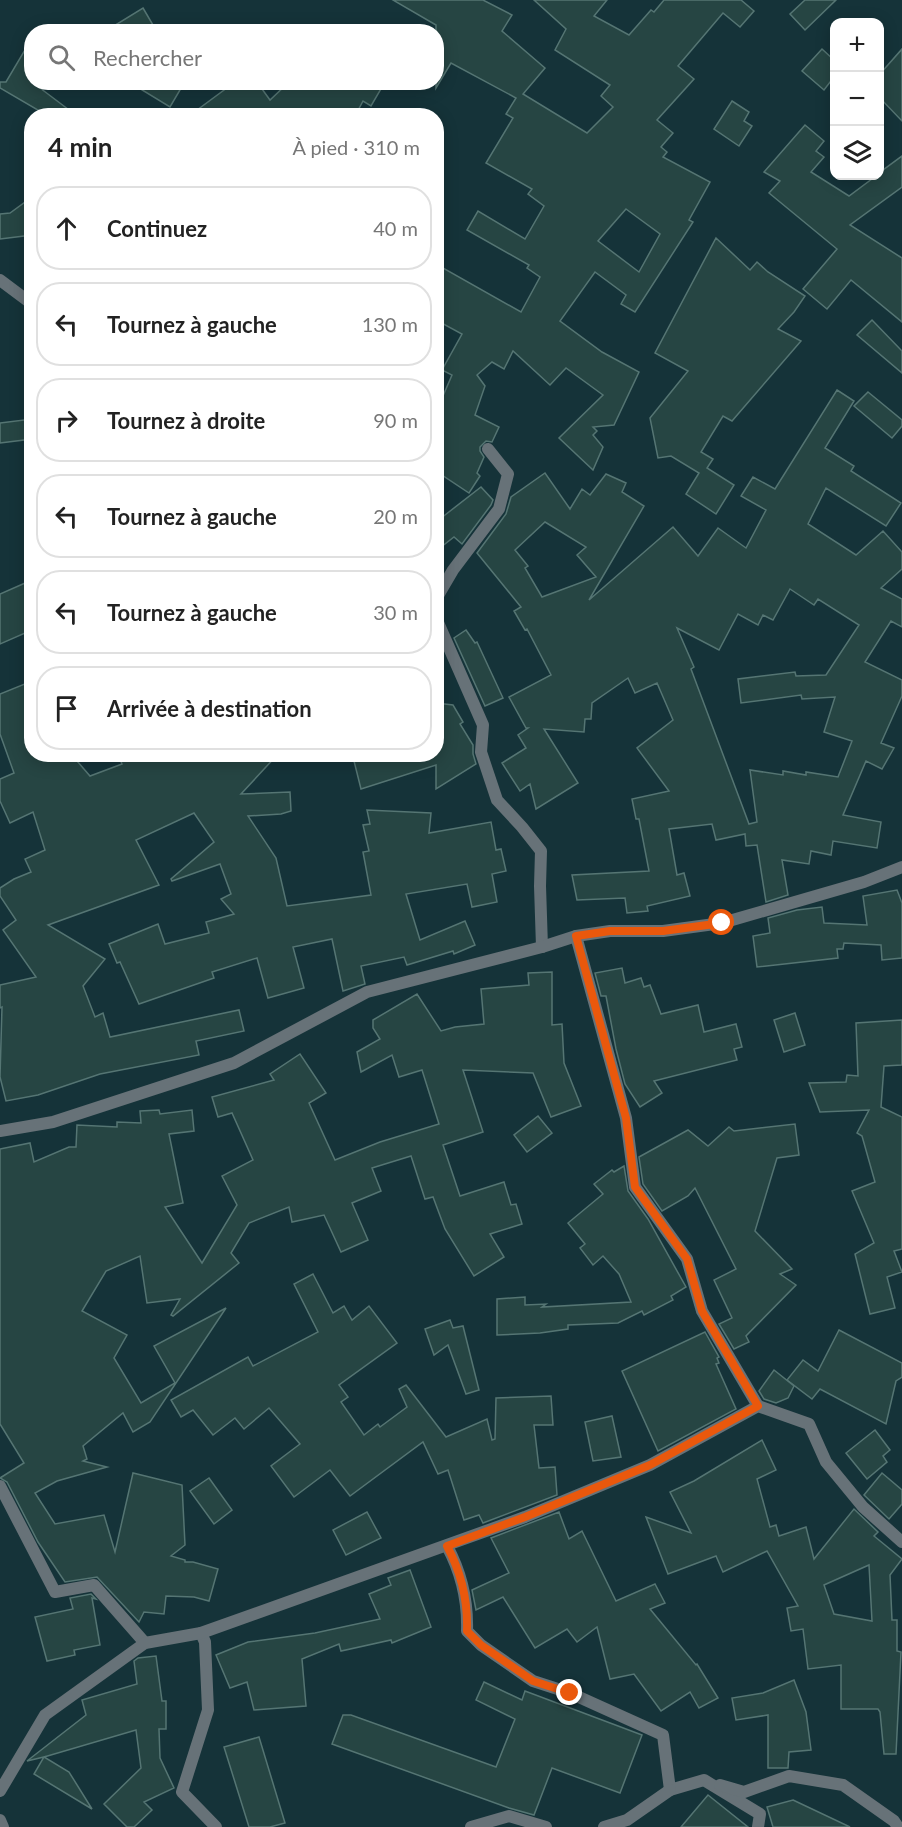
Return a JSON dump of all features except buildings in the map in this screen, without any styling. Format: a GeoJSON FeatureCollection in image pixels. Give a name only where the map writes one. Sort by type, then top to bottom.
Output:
{"type":"FeatureCollection","features":[{"type":"Feature","properties":{"kind":"street"},"geometry":{"type":"LineString","coordinates":[[0,280],[24,298]]}},
{"type":"Feature","properties":{"kind":"street"},"geometry":{"type":"LineString","coordinates":[[444,585],[499,509],[508,474],[488,449]]}},
{"type":"Feature","properties":{"kind":"street"},"geometry":{"type":"LineString","coordinates":[[444,636],[483,724],[481,752],[497,800],[541,852],[542,947]]}},
{"type":"Feature","properties":{"kind":"street"},"geometry":{"type":"LineString","coordinates":[[0,1131],[53,1122],[234,1063],[367,992],[542,947],[576,936],[610,931],[663,931],[722,923],[864,882],[902,867]]}},
{"type":"Feature","properties":{"kind":"street"},"geometry":{"type":"LineString","coordinates":[[576,936],[626,1118],[635,1187],[687,1259],[702,1311],[758,1406],[809,1424],[826,1462],[863,1507],[902,1542]]}},
{"type":"Feature","properties":{"kind":"street"},"geometry":{"type":"LineString","coordinates":[[0,1791],[45,1715],[145,1643],[201,1633],[525,1517],[650,1465],[758,1406]]}},
{"type":"Feature","properties":{"kind":"street"},"geometry":{"type":"LineString","coordinates":[[0,1486],[55,1592],[94,1585],[145,1643]]}},
{"type":"Feature","properties":{"kind":"street"},"geometry":{"type":"LineString","coordinates":[[447,1546],[457,1565],[468,1612],[467,1631],[481,1645],[533,1681],[570,1693],[663,1735],[670,1790]]}},
{"type":"Feature","properties":{"kind":"street"},"geometry":{"type":"LineString","coordinates":[[201,1633],[205,1642],[208,1710],[182,1792],[216,1827]]}},
{"type":"Feature","properties":{"kind":"street"},"geometry":{"type":"LineString","coordinates":[[604,1827],[627,1820],[670,1790],[704,1780],[744,1792],[789,1776],[843,1785],[894,1821],[898,1827]]}},
{"type":"Feature","properties":{"kind":"street"},"geometry":{"type":"LineString","coordinates":[[704,1780],[760,1814],[758,1827]]}},
{"type":"Feature","properties":{"kind":"street"},"geometry":{"type":"LineString","coordinates":[[471,1827],[509,1816],[546,1827]]}},
{"type":"Feature","properties":{"kind":"street"},"geometry":{"type":"LineString","coordinates":[[0,1820],[3,1827]]}},
{"type":"Feature","properties":{"kind":"route"},"geometry":{"type":"LineString","coordinates":[[570,1693],[533,1681],[481,1645],[467,1631],[468,1612],[457,1565],[447,1546],[525,1517],[650,1465],[758,1406],[702,1311],[687,1259],[635,1187],[626,1118],[576,936],[610,931],[663,931],[722,923]]}}]}
